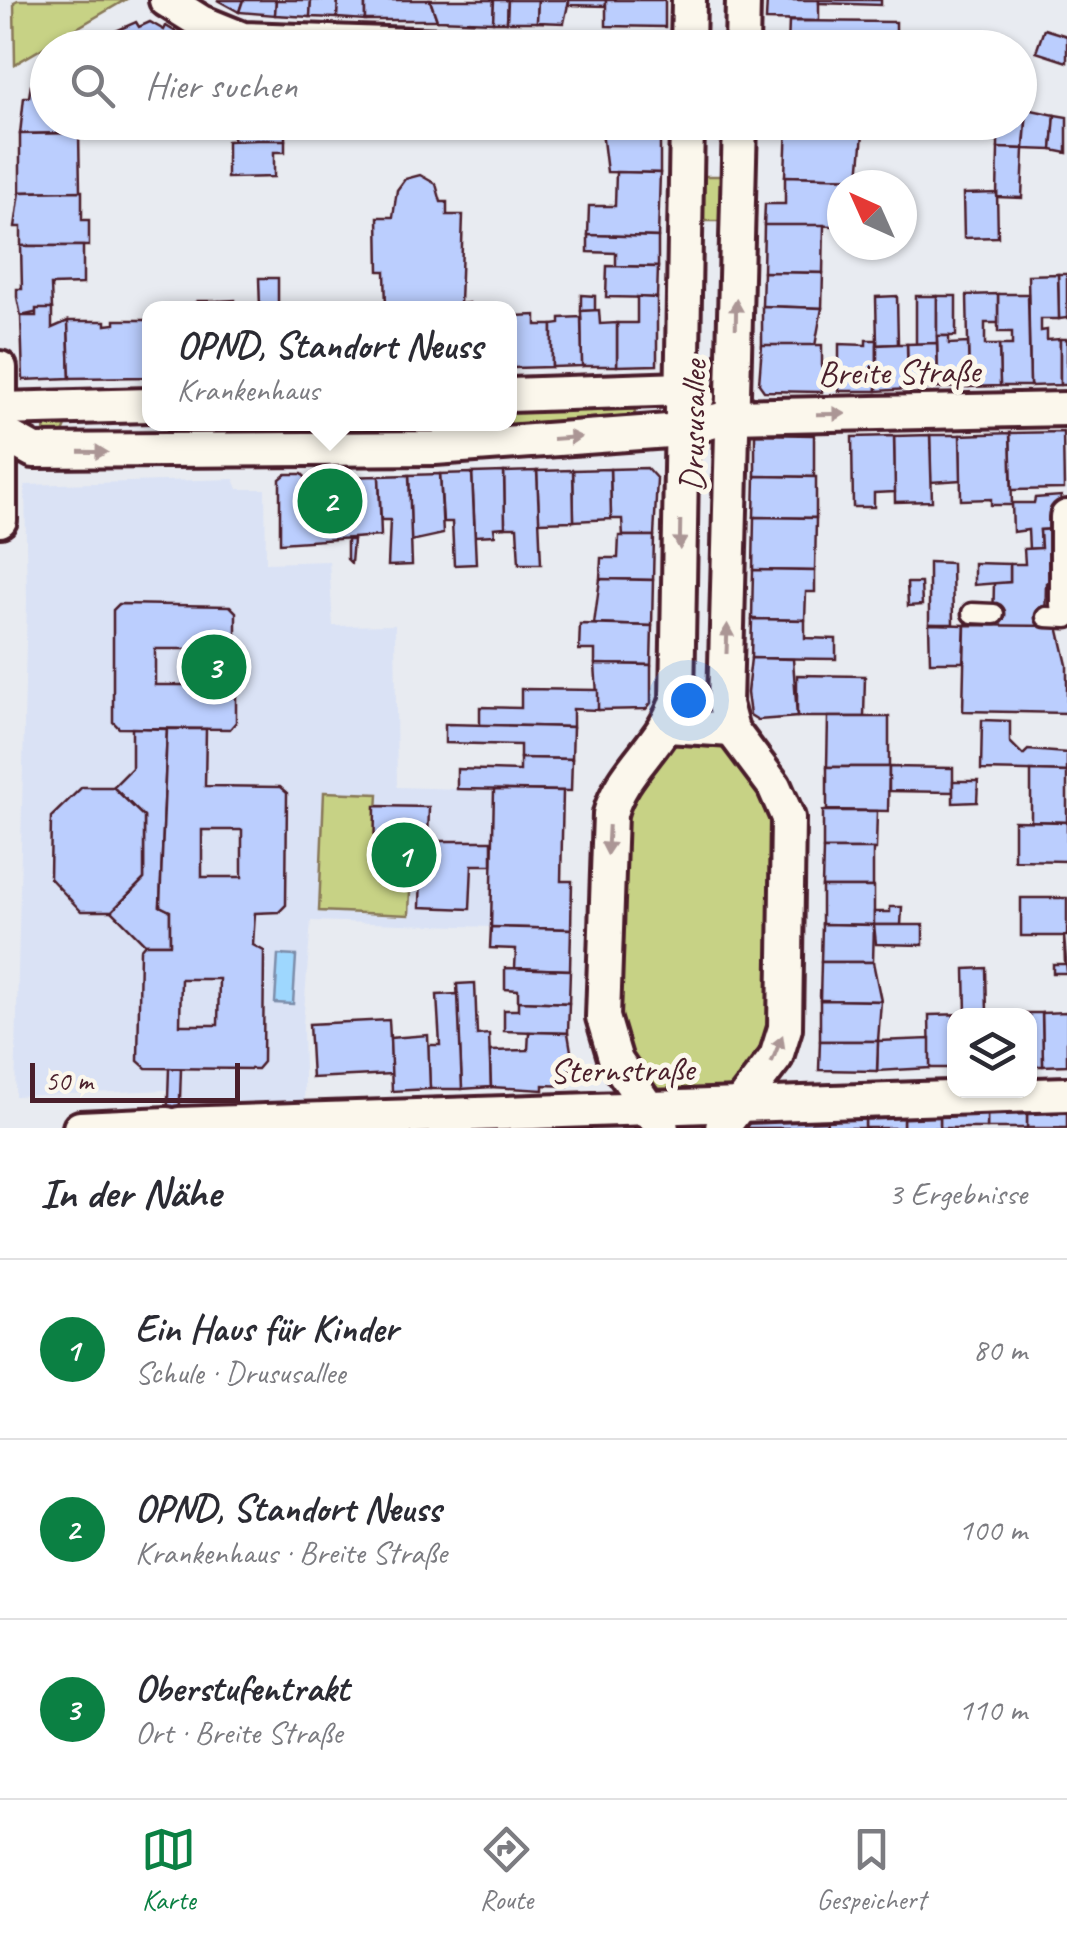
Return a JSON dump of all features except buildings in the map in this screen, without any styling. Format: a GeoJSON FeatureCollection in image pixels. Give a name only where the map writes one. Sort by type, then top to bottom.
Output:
{"type":"FeatureCollection","features":[{"type":"Feature","properties":{"kind":"street"},"geometry":{"type":"LineString","coordinates":[[166,0],[218,30]]}},
{"type":"Feature","properties":{"kind":"street"},"geometry":{"type":"LineString","coordinates":[[688,30],[689,0]]}},
{"type":"Feature","properties":{"kind":"street"},"geometry":{"type":"LineString","coordinates":[[742,30],[743,0]]}},
{"type":"Feature","properties":{"kind":"street","name":"Drususallee"},"geometry":{"type":"LineString","coordinates":[[655,1118],[616,1061],[602,1017],[608,829],[622,783],[667,726],[677,700],[686,140]]}},
{"type":"Feature","properties":{"kind":"street","name":"Drususallee"},"geometry":{"type":"LineString","coordinates":[[729,1117],[776,1057],[785,1028],[789,826],[774,786],[732,730],[725,704],[740,140]]}},
{"type":"Feature","properties":{"kind":"street"},"geometry":{"type":"LineString","coordinates":[[0,368],[0,520]]}},
{"type":"Feature","properties":{"kind":"street"},"geometry":{"type":"LineString","coordinates":[[517,395],[682,388]]}},
{"type":"Feature","properties":{"kind":"street","name":"Breite Straße"},"geometry":{"type":"LineString","coordinates":[[682,388],[734,416]]}},
{"type":"Feature","properties":{"kind":"street"},"geometry":{"type":"LineString","coordinates":[[1,410],[142,406]]}},
{"type":"Feature","properties":{"kind":"street","name":"Breite Straße"},"geometry":{"type":"LineString","coordinates":[[0,432],[34,451],[435,448],[682,430],[734,416],[1067,409]]}},
{"type":"Feature","properties":{"kind":"street"},"geometry":{"type":"LineString","coordinates":[[1056,610],[1067,516]]}},
{"type":"Feature","properties":{"kind":"street"},"geometry":{"type":"LineString","coordinates":[[667,726],[732,730]]}},
{"type":"Feature","properties":{"kind":"street","name":"Sternstraße"},"geometry":{"type":"LineString","coordinates":[[80,1128],[729,1117],[1067,1094]]}},
{"type":"Feature","properties":{"kind":"lane"},"geometry":{"type":"LineString","coordinates":[[1056,610],[1067,618]]}},
{"type":"Feature","properties":{"kind":"lane"},"geometry":{"type":"LineString","coordinates":[[972,613],[994,614]]}},
{"type":"Feature","properties":{"kind":"shaded area"},"geometry":{"type":"Polygon","coordinates":[[[234,479],[238,489],[265,489],[266,563],[329,561],[333,626],[395,625],[397,787],[494,790],[491,927],[311,921],[303,1025],[305,1128],[166,1128],[167,1090],[15,1096],[27,600],[25,485],[234,479]]]}},
{"type":"Feature","properties":{"kind":"green space"},"geometry":{"type":"Polygon","coordinates":[[[125,0],[73,30],[30,30],[30,55],[15,64],[14,2],[125,0]]]}},
{"type":"Feature","properties":{"kind":"green space"},"geometry":{"type":"Polygon","coordinates":[[[699,176],[728,176],[728,221],[699,221],[699,176]]]}},
{"type":"Feature","properties":{"kind":"green space"},"geometry":{"type":"Polygon","coordinates":[[[634,404],[635,414],[517,429],[517,406],[634,404]]]}},
{"type":"Feature","properties":{"kind":"green space"},"geometry":{"type":"Polygon","coordinates":[[[45,417],[70,417],[62,435],[500,431],[452,437],[168,442],[44,435],[45,417]]]}},
{"type":"Feature","properties":{"kind":"green space"},"geometry":{"type":"Polygon","coordinates":[[[658,744],[742,749],[771,787],[783,1028],[734,1099],[652,1102],[618,1058],[611,826],[658,744]]]}},
{"type":"Feature","properties":{"kind":"green space"},"geometry":{"type":"Polygon","coordinates":[[[324,792],[378,794],[374,866],[411,867],[409,915],[319,911],[324,792]]]}},
{"type":"Feature","properties":{"kind":"water"},"geometry":{"type":"Polygon","coordinates":[[[278,955],[296,956],[293,1004],[275,1003],[278,955]]]}},
{"type":"Feature","properties":{"kind":"place","name":"OPND, Standort Neuss"},"geometry":{"type":"Point","coordinates":[330,501]}},
{"type":"Feature","properties":{"kind":"place","name":"Oberstufentrakt"},"geometry":{"type":"Point","coordinates":[214,667]}},
{"type":"Feature","properties":{"kind":"place","name":"Ein Haus für Kinder"},"geometry":{"type":"Point","coordinates":[404,855]}}]}
